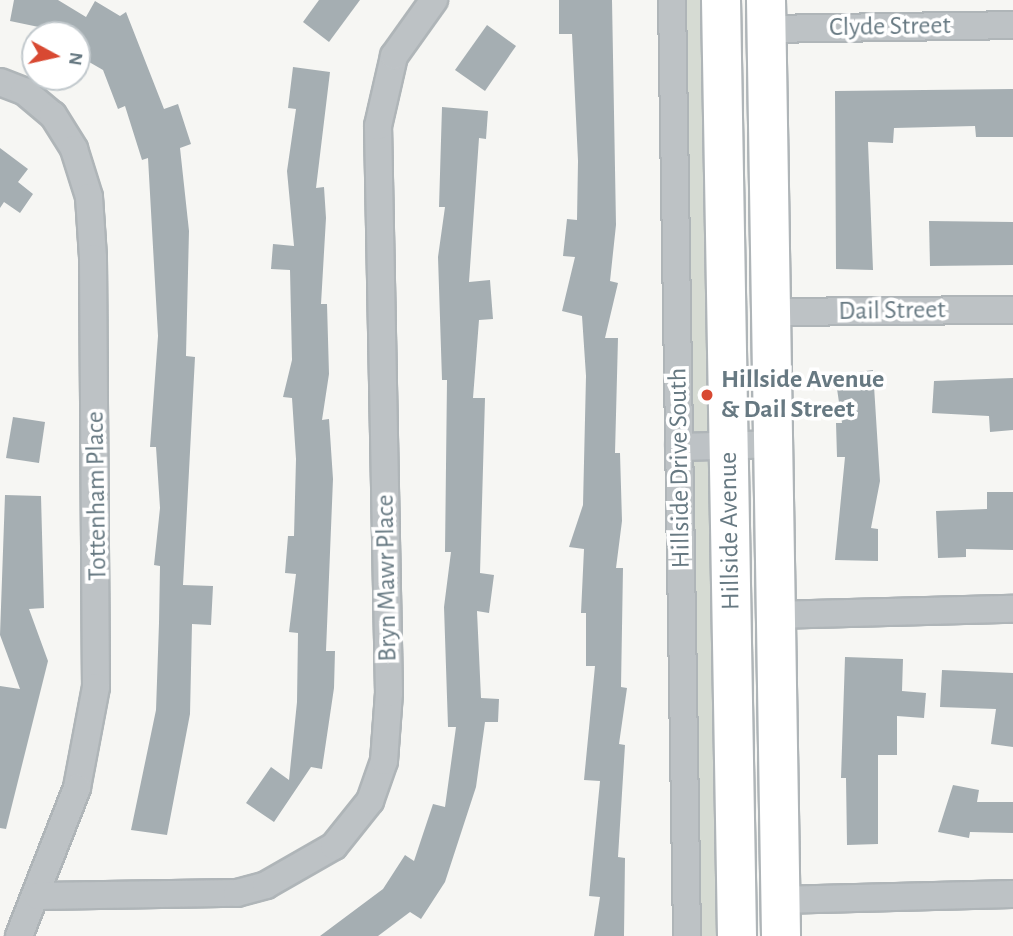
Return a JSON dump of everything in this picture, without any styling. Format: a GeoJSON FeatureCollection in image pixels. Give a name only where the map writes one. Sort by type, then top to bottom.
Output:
{"type":"FeatureCollection","features":[{"type":"Feature","properties":{"kind":"main road","name":"Hillside Avenue"},"geometry":{"type":"LineString","coordinates":[[721,0],[737,936]]}},
{"type":"Feature","properties":{"kind":"main road","name":"Hillside Avenue"},"geometry":{"type":"LineString","coordinates":[[766,15],[781,918]]}},
{"type":"Feature","properties":{"kind":"street","name":"Bryn Mawr Place"},"geometry":{"type":"LineString","coordinates":[[38,896],[237,893],[266,885],[334,846],[370,801],[384,761],[390,693],[378,126],[394,56],[434,0]]}},
{"type":"Feature","properties":{"kind":"street","name":"Hillside Drive South"},"geometry":{"type":"LineString","coordinates":[[672,0],[687,936]]}},
{"type":"Feature","properties":{"kind":"street","name":"Clyde Street"},"geometry":{"type":"LineString","coordinates":[[766,15],[1013,25]]}},
{"type":"Feature","properties":{"kind":"street","name":"Tottenham Place"},"geometry":{"type":"LineString","coordinates":[[0,82],[24,90],[52,115],[75,149],[89,197],[93,258],[96,687],[77,788],[38,896],[19,936]]}},
{"type":"Feature","properties":{"kind":"street","name":"Dail Street"},"geometry":{"type":"LineString","coordinates":[[771,312],[1013,310]]}},
{"type":"Feature","properties":{"kind":"street"},"geometry":{"type":"LineString","coordinates":[[680,447],[773,444]]}},
{"type":"Feature","properties":{"kind":"street"},"geometry":{"type":"LineString","coordinates":[[776,615],[1013,609]]}},
{"type":"Feature","properties":{"kind":"street"},"geometry":{"type":"LineString","coordinates":[[781,918],[1013,894]]}},
{"type":"Feature","properties":{"kind":"shaded area"},"geometry":{"type":"Polygon","coordinates":[[[672,0],[721,0],[737,936],[687,936],[672,0]]]}},
{"type":"Feature","properties":{"kind":"building"},"geometry":{"type":"Polygon","coordinates":[[[14,0],[58,0],[86,17],[95,1],[120,16],[126,12],[164,109],[178,104],[191,144],[180,148],[189,231],[186,356],[195,357],[183,585],[213,586],[211,625],[192,624],[190,714],[167,835],[131,830],[156,710],[159,623],[160,566],[154,565],[160,508],[156,447],[150,447],[158,336],[148,158],[142,160],[125,106],[118,109],[103,70],[91,63],[91,21],[21,21],[21,23],[10,21],[14,0]]]}},
{"type":"Feature","properties":{"kind":"building"},"geometry":{"type":"Polygon","coordinates":[[[319,0],[360,0],[329,42],[303,22],[319,0]]]}},
{"type":"Feature","properties":{"kind":"building"},"geometry":{"type":"Polygon","coordinates":[[[559,0],[612,0],[616,225],[610,281],[618,283],[605,338],[618,338],[615,453],[620,453],[622,521],[616,568],[623,568],[621,687],[627,688],[619,744],[625,745],[618,857],[625,858],[624,936],[594,936],[600,897],[589,896],[600,781],[584,780],[595,666],[586,666],[586,613],[581,613],[584,549],[569,547],[583,505],[586,376],[582,316],[562,311],[575,257],[563,256],[567,219],[577,220],[578,161],[572,34],[559,34],[559,0]]]}},
{"type":"Feature","properties":{"kind":"building"},"geometry":{"type":"Polygon","coordinates":[[[487,25],[516,46],[485,91],[455,70],[487,25]]]}},
{"type":"Feature","properties":{"kind":"building"},"geometry":{"type":"Polygon","coordinates":[[[293,67],[330,72],[316,188],[324,187],[326,218],[321,304],[327,304],[329,374],[322,420],[329,419],[333,479],[326,651],[335,651],[334,688],[322,769],[311,767],[274,822],[246,803],[271,767],[289,780],[297,702],[298,633],[289,632],[296,574],[285,573],[288,536],[294,536],[296,459],[292,398],[283,397],[292,360],[290,270],[271,269],[273,244],[294,246],[287,171],[296,109],[288,108],[293,67]]]}},
{"type":"Feature","properties":{"kind":"building"},"geometry":{"type":"Polygon","coordinates":[[[1013,89],[1013,137],[976,137],[975,126],[894,128],[893,143],[868,142],[873,270],[836,269],[835,91],[1013,89]]]}},
{"type":"Feature","properties":{"kind":"building"},"geometry":{"type":"Polygon","coordinates":[[[442,107],[488,111],[486,139],[479,138],[469,282],[490,280],[493,319],[479,320],[473,398],[485,398],[480,573],[494,575],[489,613],[477,611],[481,698],[499,699],[498,722],[485,722],[476,787],[445,882],[421,919],[410,912],[378,936],[320,936],[383,889],[405,855],[414,861],[433,804],[445,807],[456,727],[448,727],[444,607],[451,552],[445,552],[447,380],[442,380],[438,257],[445,207],[439,207],[442,107]]]}},
{"type":"Feature","properties":{"kind":"building"},"geometry":{"type":"Polygon","coordinates":[[[0,148],[28,169],[18,182],[33,194],[20,213],[4,202],[0,208],[0,148]]]}},
{"type":"Feature","properties":{"kind":"building"},"geometry":{"type":"Polygon","coordinates":[[[929,221],[1013,222],[1013,265],[930,266],[929,221]]]}},
{"type":"Feature","properties":{"kind":"building"},"geometry":{"type":"Polygon","coordinates":[[[873,370],[880,481],[871,528],[878,529],[878,561],[835,560],[845,457],[837,457],[836,423],[842,423],[835,375],[873,370]]]}},
{"type":"Feature","properties":{"kind":"building"},"geometry":{"type":"Polygon","coordinates":[[[1013,378],[1013,430],[990,432],[989,416],[932,413],[934,381],[1013,378]]]}},
{"type":"Feature","properties":{"kind":"building"},"geometry":{"type":"Polygon","coordinates":[[[13,417],[45,422],[39,463],[6,458],[13,417]]]}},
{"type":"Feature","properties":{"kind":"building"},"geometry":{"type":"Polygon","coordinates":[[[987,492],[1013,492],[1013,550],[966,549],[966,557],[938,558],[936,511],[987,509],[987,492]]]}},
{"type":"Feature","properties":{"kind":"building"},"geometry":{"type":"Polygon","coordinates":[[[5,495],[41,496],[44,608],[29,609],[48,661],[6,829],[0,828],[0,686],[20,689],[0,635],[5,495]]]}},
{"type":"Feature","properties":{"kind":"building"},"geometry":{"type":"Polygon","coordinates":[[[845,657],[903,659],[902,691],[926,693],[924,718],[897,716],[897,755],[878,755],[878,844],[847,845],[846,778],[841,778],[845,657]]]}},
{"type":"Feature","properties":{"kind":"building"},"geometry":{"type":"Polygon","coordinates":[[[942,670],[1013,673],[1013,747],[991,744],[996,709],[940,707],[942,670]]]}},
{"type":"Feature","properties":{"kind":"building"},"geometry":{"type":"Polygon","coordinates":[[[953,785],[979,790],[977,802],[1013,802],[1013,833],[970,832],[969,838],[938,832],[953,785]]]}},
{"type":"Feature","properties":{"kind":"place","name":"Hillside Avenue & Dail Street"},"geometry":{"type":"Point","coordinates":[707,395]}}]}
